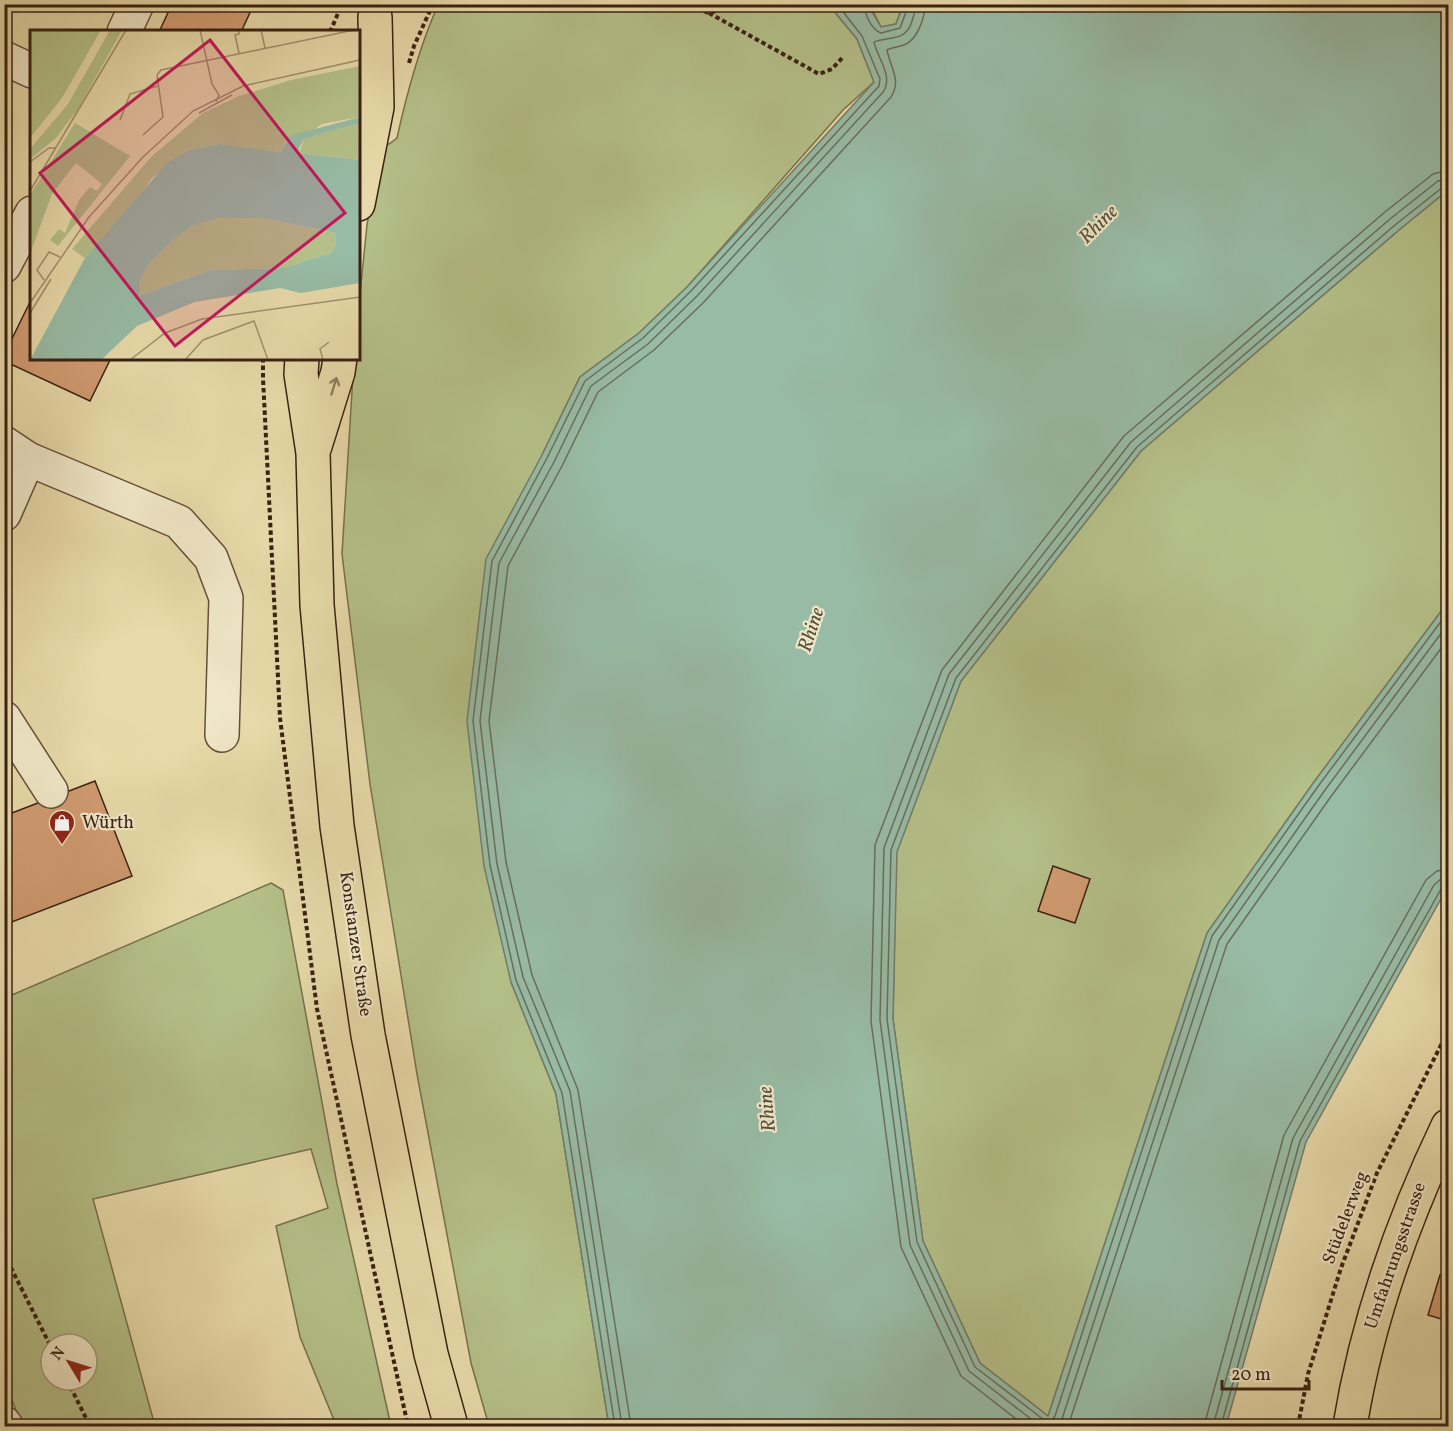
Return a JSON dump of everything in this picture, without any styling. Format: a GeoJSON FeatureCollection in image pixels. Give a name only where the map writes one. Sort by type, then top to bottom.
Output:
{"type":"FeatureCollection","features":[{"type":"Feature","properties":{"kind":"main road"},"geometry":{"type":"LineString","coordinates":[[360,58],[378,11]]}},
{"type":"Feature","properties":{"kind":"main road"},"geometry":{"type":"LineString","coordinates":[[360,194],[377,107],[378,11]]}},
{"type":"Feature","properties":{"kind":"main road","name":"Konstanzer Straße"},"geometry":{"type":"LineString","coordinates":[[302,360],[301,374],[313,453],[317,605],[339,838],[368,1035],[431,1354],[452,1426]]}},
{"type":"Feature","properties":{"kind":"main road","name":"Konstanzer Straße"},"geometry":{"type":"LineString","coordinates":[[313,453],[340,360]]}},
{"type":"Feature","properties":{"kind":"main road","name":"Umfahrungsstrasse"},"geometry":{"type":"LineString","coordinates":[[1350,1426],[1358,1379],[1388,1270],[1424,1175],[1449,1126]]}},
{"type":"Feature","properties":{"kind":"street"},"geometry":{"type":"LineString","coordinates":[[125,30],[137,4]]}},
{"type":"Feature","properties":{"kind":"street"},"geometry":{"type":"LineString","coordinates":[[4,58],[30,70]]}},
{"type":"Feature","properties":{"kind":"street"},"geometry":{"type":"LineString","coordinates":[[4,266],[30,217]]}},
{"type":"Feature","properties":{"kind":"street"},"geometry":{"type":"LineString","coordinates":[[4,514],[16,451],[178,522],[211,558],[226,598],[222,735]]}},
{"type":"Feature","properties":{"kind":"street"},"geometry":{"type":"LineString","coordinates":[[4,718],[51,791]]}},
{"type":"Feature","properties":{"kind":"path"},"geometry":{"type":"LineString","coordinates":[[331,30],[342,4]]}},
{"type":"Feature","properties":{"kind":"path"},"geometry":{"type":"LineString","coordinates":[[683,4],[709,13],[819,74],[832,69],[844,57]]}},
{"type":"Feature","properties":{"kind":"path"},"geometry":{"type":"LineString","coordinates":[[709,13],[741,4]]}},
{"type":"Feature","properties":{"kind":"path","name":"Stüdelerweg"},"geometry":{"type":"LineString","coordinates":[[1298,1426],[1308,1374],[1341,1268],[1377,1173],[1449,1031]]}},
{"type":"Feature","properties":{"kind":"path"},"geometry":{"type":"LineString","coordinates":[[4,1254],[43,1332]]}},
{"type":"Feature","properties":{"kind":"path"},"geometry":{"type":"LineString","coordinates":[[73,1392],[90,1426]]}},
{"type":"Feature","properties":{"kind":"shaded area"},"geometry":{"type":"Polygon","coordinates":[[[438,5],[829,5],[857,39],[874,82],[843,110],[687,287],[639,333],[580,377],[542,455],[511,982],[556,1094],[609,1426],[489,1426],[471,1363],[417,1074],[370,784],[342,554],[354,360],[360,360],[360,294],[367,225],[380,146],[389,144],[397,138],[425,37],[438,5]]]}},
{"type":"Feature","properties":{"kind":"shaded area"},"geometry":{"type":"Polygon","coordinates":[[[870,5],[903,5],[896,24],[881,27],[870,5]]]}},
{"type":"Feature","properties":{"kind":"shaded area"},"geometry":{"type":"Polygon","coordinates":[[[1448,190],[1448,602],[1314,782],[1207,933],[1048,1416],[980,1363],[923,1241],[893,1019],[896,852],[961,681],[1141,451],[1448,190]]]}},
{"type":"Feature","properties":{"kind":"shaded area"},"geometry":{"type":"Polygon","coordinates":[[[271,883],[283,890],[337,1184],[391,1426],[344,1426],[334,1420],[300,1337],[276,1226],[328,1208],[311,1149],[93,1199],[155,1426],[22,1426],[5,1382],[5,998],[271,883]]]}},
{"type":"Feature","properties":{"kind":"water","name":"Rhine"},"geometry":{"type":"Polygon","coordinates":[[[829,5],[870,5],[881,27],[896,24],[903,5],[1448,5],[1448,190],[1141,451],[961,681],[897,852],[893,1019],[923,1241],[980,1363],[1048,1416],[1207,933],[1314,782],[1448,602],[1448,886],[1306,1142],[1226,1426],[609,1426],[556,1094],[511,982],[484,866],[467,721],[486,559],[542,455],[580,377],[639,333],[687,287],[874,82],[857,39],[829,5]]]}},
{"type":"Feature","properties":{"kind":"building"},"geometry":{"type":"Polygon","coordinates":[[[172,4],[254,4],[242,30],[160,30],[172,4]]]}},
{"type":"Feature","properties":{"kind":"building"},"geometry":{"type":"Polygon","coordinates":[[[30,302],[30,360],[110,360],[90,401],[4,361],[4,355],[30,302]]]}},
{"type":"Feature","properties":{"kind":"building","name":"Würth"},"geometry":{"type":"Polygon","coordinates":[[[95,781],[132,876],[4,925],[4,816],[95,781]]]}},
{"type":"Feature","properties":{"kind":"building"},"geometry":{"type":"Polygon","coordinates":[[[1053,866],[1090,879],[1075,923],[1038,911],[1053,866]]]}},
{"type":"Feature","properties":{"kind":"building"},"geometry":{"type":"Polygon","coordinates":[[[1448,1218],[1448,1239],[1443,1237],[1448,1218]]]}},
{"type":"Feature","properties":{"kind":"building"},"geometry":{"type":"Polygon","coordinates":[[[1440,1275],[1448,1277],[1448,1321],[1428,1315],[1440,1275]]]}},
{"type":"Feature","properties":{"kind":"place","name":"Würth"},"geometry":{"type":"Point","coordinates":[62,846]}}]}
